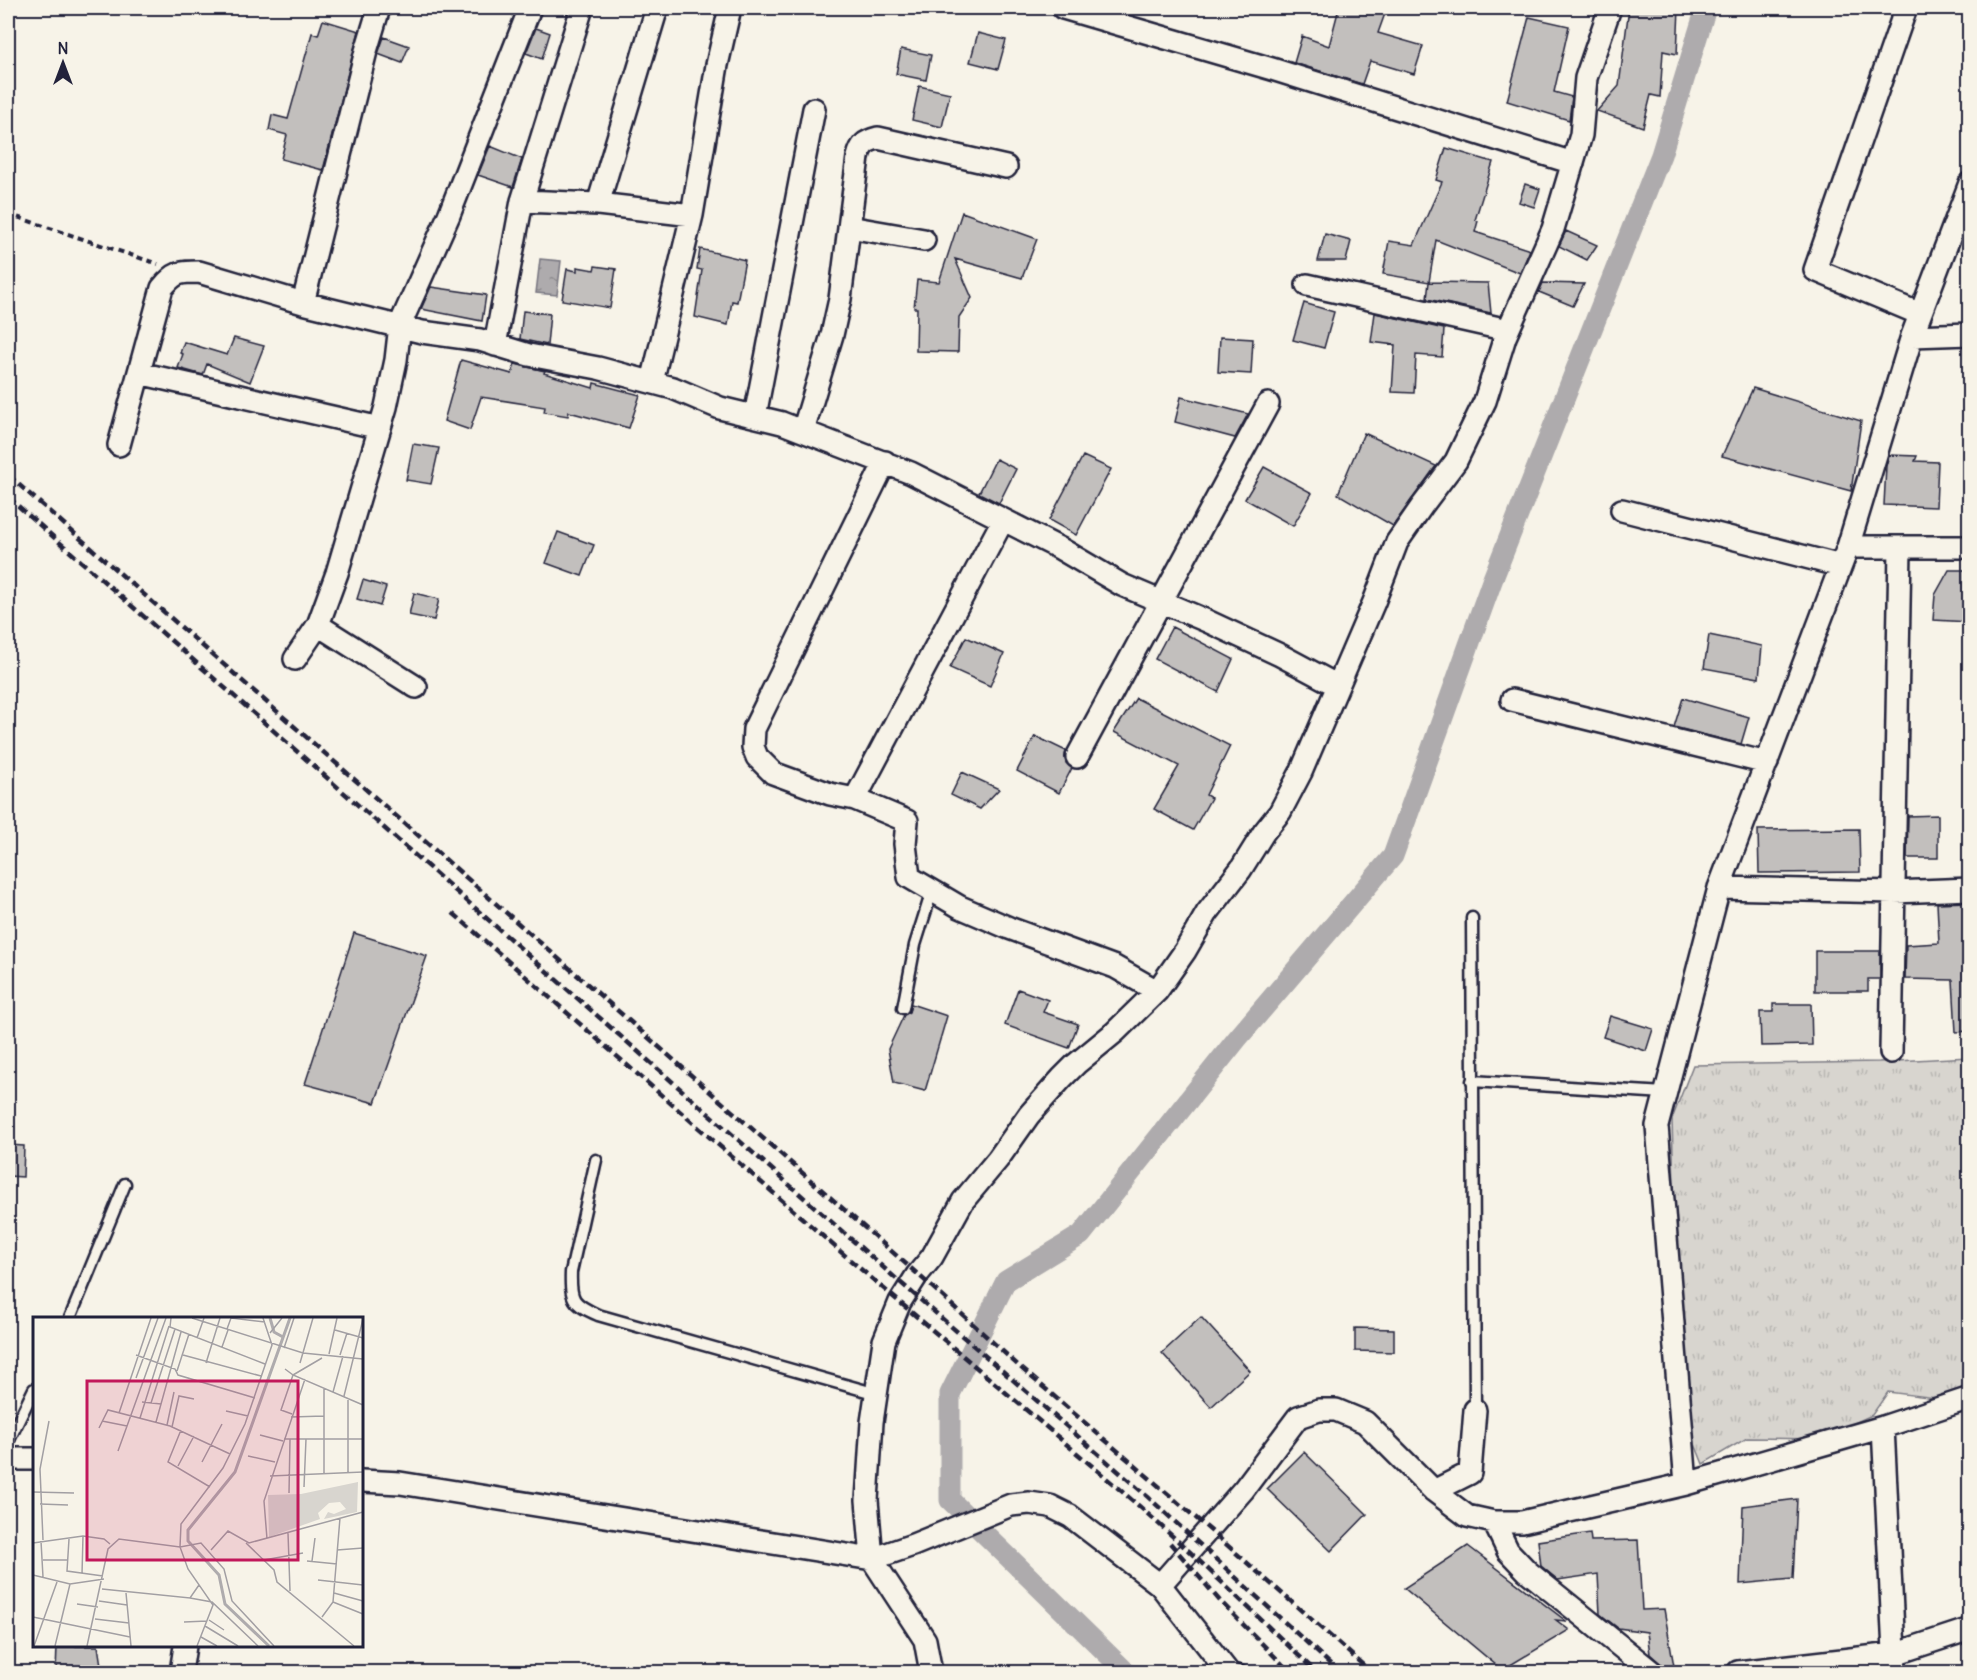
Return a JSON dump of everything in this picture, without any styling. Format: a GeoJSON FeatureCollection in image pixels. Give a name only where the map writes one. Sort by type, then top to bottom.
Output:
{"type":"FeatureCollection","features":[{"type":"Feature","properties":{"kind":"street"},"geometry":{"type":"LineString","coordinates":[[303,303],[366,51],[379,8]]}},
{"type":"Feature","properties":{"kind":"street"},"geometry":{"type":"LineString","coordinates":[[295,659],[318,625],[340,563],[380,428],[396,360],[400,325],[449,215],[530,8]]}},
{"type":"Feature","properties":{"kind":"street"},"geometry":{"type":"LineString","coordinates":[[495,345],[522,201],[582,8]]}},
{"type":"Feature","properties":{"kind":"street"},"geometry":{"type":"LineString","coordinates":[[598,204],[657,8]]}},
{"type":"Feature","properties":{"kind":"street"},"geometry":{"type":"LineString","coordinates":[[652,382],[692,215],[717,65],[730,8]]}},
{"type":"Feature","properties":{"kind":"street"},"geometry":{"type":"LineString","coordinates":[[1063,8],[1272,69],[1573,163]]}},
{"type":"Feature","properties":{"kind":"street"},"geometry":{"type":"LineString","coordinates":[[931,1672],[925,1640],[872,1559],[867,1500],[872,1422],[884,1341],[900,1302],[932,1257],[963,1201],[998,1159],[1029,1115],[1062,1078],[1115,1032],[1157,991],[1208,913],[1280,812],[1302,772],[1397,543],[1456,461],[1485,401],[1508,330],[1553,229],[1581,135],[1586,78],[1610,8]]}},
{"type":"Feature","properties":{"kind":"street"},"geometry":{"type":"LineString","coordinates":[[1906,8],[1815,270],[1920,314]]}},
{"type":"Feature","properties":{"kind":"street"},"geometry":{"type":"LineString","coordinates":[[755,416],[814,109]]}},
{"type":"Feature","properties":{"kind":"street"},"geometry":{"type":"LineString","coordinates":[[802,431],[840,299],[861,146],[878,138],[1006,167]]}},
{"type":"Feature","properties":{"kind":"street"},"geometry":{"type":"LineString","coordinates":[[1686,1484],[1657,1126],[1719,888],[1844,557],[1912,336],[1970,183]]}},
{"type":"Feature","properties":{"kind":"street"},"geometry":{"type":"LineString","coordinates":[[522,201],[598,204],[692,215]]}},
{"type":"Feature","properties":{"kind":"street"},"geometry":{"type":"LineString","coordinates":[[849,227],[924,240]]}},
{"type":"Feature","properties":{"kind":"street"},"geometry":{"type":"LineString","coordinates":[[119,445],[162,288],[172,276],[182,272],[199,272],[303,303],[422,332],[480,340],[529,355],[598,368],[673,388],[720,408],[782,423],[911,473],[1061,549],[1122,585],[1280,655],[1338,686]]}},
{"type":"Feature","properties":{"kind":"street"},"geometry":{"type":"LineString","coordinates":[[1307,285],[1508,330]]}},
{"type":"Feature","properties":{"kind":"street"},"geometry":{"type":"LineString","coordinates":[[1912,336],[1970,334]]}},
{"type":"Feature","properties":{"kind":"street"},"geometry":{"type":"LineString","coordinates":[[139,373],[380,428]]}},
{"type":"Feature","properties":{"kind":"street"},"geometry":{"type":"LineString","coordinates":[[1077,757],[1269,404]]}},
{"type":"Feature","properties":{"kind":"street"},"geometry":{"type":"LineString","coordinates":[[885,462],[754,729],[753,747],[757,757],[772,773],[830,794],[855,799],[908,822],[905,844],[909,877],[932,891],[960,907],[1115,968],[1157,991]]}},
{"type":"Feature","properties":{"kind":"street"},"geometry":{"type":"LineString","coordinates":[[1622,510],[1844,557],[1900,548],[1970,547]]}},
{"type":"Feature","properties":{"kind":"street"},"geometry":{"type":"LineString","coordinates":[[855,799],[1002,520]]}},
{"type":"Feature","properties":{"kind":"street"},"geometry":{"type":"LineString","coordinates":[[1891,1052],[1900,548]]}},
{"type":"Feature","properties":{"kind":"street"},"geometry":{"type":"LineString","coordinates":[[318,625],[416,687]]}},
{"type":"Feature","properties":{"kind":"street"},"geometry":{"type":"LineString","coordinates":[[1512,700],[1767,763]]}},
{"type":"Feature","properties":{"kind":"street"},"geometry":{"type":"LineString","coordinates":[[1719,888],[1894,892],[1970,889]]}},
{"type":"Feature","properties":{"kind":"street"},"geometry":{"type":"LineString","coordinates":[[1160,1585],[1244,1489],[1298,1418],[1319,1410],[1336,1410],[1365,1422],[1434,1491],[1467,1516],[1494,1522],[1522,1522],[1686,1484],[1883,1427],[1970,1398]]}},
{"type":"Feature","properties":{"kind":"street"},"geometry":{"type":"LineString","coordinates":[[1434,1491],[1470,1473],[1475,1410]]}},
{"type":"Feature","properties":{"kind":"street"},"geometry":{"type":"LineString","coordinates":[[1883,1427],[1895,1663]]}},
{"type":"Feature","properties":{"kind":"street"},"geometry":{"type":"LineString","coordinates":[[8,1459],[33,1459]]}},
{"type":"Feature","properties":{"kind":"street"},"geometry":{"type":"LineString","coordinates":[[363,1481],[400,1483],[872,1559],[1011,1505],[1029,1503],[1050,1506],[1070,1516],[1160,1585],[1231,1671]]}},
{"type":"Feature","properties":{"kind":"street"},"geometry":{"type":"LineString","coordinates":[[1494,1522],[1508,1551],[1527,1571],[1652,1672]]}},
{"type":"Feature","properties":{"kind":"street"},"geometry":{"type":"LineString","coordinates":[[1738,1672],[1895,1663],[1970,1629]]}},
{"type":"Feature","properties":{"kind":"street"},"geometry":{"type":"LineString","coordinates":[[181,1672],[185,1647]]}},
{"type":"Feature","properties":{"kind":"lane"},"geometry":{"type":"LineString","coordinates":[[903,1008],[915,945],[932,891]]}},
{"type":"Feature","properties":{"kind":"lane"},"geometry":{"type":"LineString","coordinates":[[1472,918],[1475,1410]]}},
{"type":"Feature","properties":{"kind":"lane"},"geometry":{"type":"LineString","coordinates":[[1472,1081],[1665,1093]]}},
{"type":"Feature","properties":{"kind":"lane"},"geometry":{"type":"LineString","coordinates":[[596,1160],[571,1272],[570,1288],[579,1307],[598,1315],[877,1394]]}},
{"type":"Feature","properties":{"kind":"lane"},"geometry":{"type":"LineString","coordinates":[[70,1317],[125,1184]]}},
{"type":"Feature","properties":{"kind":"lane"},"geometry":{"type":"LineString","coordinates":[[8,1442],[33,1391]]}},
{"type":"Feature","properties":{"kind":"path"},"geometry":{"type":"LineString","coordinates":[[8,214],[182,272]]}},
{"type":"Feature","properties":{"kind":"green space"},"geometry":{"type":"Polygon","coordinates":[[[1969,1057],[1969,1393],[1944,1399],[1888,1392],[1872,1415],[1819,1439],[1747,1438],[1703,1464],[1695,1444],[1679,1346],[1672,1119],[1693,1065],[1879,1062],[1969,1057]]]}},
{"type":"Feature","properties":{"kind":"water"},"geometry":{"type":"Polygon","coordinates":[[[540,259],[561,261],[557,295],[536,293],[540,259]]]}},
{"type":"Feature","properties":{"kind":"building"},"geometry":{"type":"Polygon","coordinates":[[[1339,8],[1387,8],[1378,33],[1423,46],[1414,74],[1370,61],[1362,84],[1294,63],[1302,36],[1329,46],[1339,8]]]}},
{"type":"Feature","properties":{"kind":"building"},"geometry":{"type":"Polygon","coordinates":[[[1629,8],[1679,8],[1677,54],[1663,51],[1660,97],[1651,95],[1643,127],[1597,111],[1619,86],[1629,8]]]}},
{"type":"Feature","properties":{"kind":"building"},"geometry":{"type":"Polygon","coordinates":[[[1529,17],[1569,26],[1554,92],[1572,97],[1569,120],[1507,101],[1529,17]]]}},
{"type":"Feature","properties":{"kind":"building"},"geometry":{"type":"Polygon","coordinates":[[[323,20],[359,31],[323,170],[281,159],[287,135],[269,130],[272,115],[288,119],[312,33],[318,35],[323,20]]]}},
{"type":"Feature","properties":{"kind":"building"},"geometry":{"type":"Polygon","coordinates":[[[536,28],[550,33],[542,59],[526,53],[536,28]]]}},
{"type":"Feature","properties":{"kind":"building"},"geometry":{"type":"Polygon","coordinates":[[[978,33],[1006,40],[998,69],[970,62],[978,33]]]}},
{"type":"Feature","properties":{"kind":"building"},"geometry":{"type":"Polygon","coordinates":[[[384,37],[409,46],[402,63],[378,54],[384,37]]]}},
{"type":"Feature","properties":{"kind":"building"},"geometry":{"type":"Polygon","coordinates":[[[901,49],[931,55],[926,80],[896,74],[901,49]]]}},
{"type":"Feature","properties":{"kind":"building"},"geometry":{"type":"Polygon","coordinates":[[[919,86],[950,93],[942,127],[912,120],[919,86]]]}},
{"type":"Feature","properties":{"kind":"building"},"geometry":{"type":"Polygon","coordinates":[[[490,146],[522,159],[513,187],[478,175],[490,146]]]}},
{"type":"Feature","properties":{"kind":"building"},"geometry":{"type":"Polygon","coordinates":[[[1446,148],[1493,162],[1475,220],[1478,221],[1475,232],[1530,250],[1520,273],[1436,240],[1429,282],[1383,274],[1389,241],[1414,245],[1442,182],[1436,180],[1446,148]]]}},
{"type":"Feature","properties":{"kind":"building"},"geometry":{"type":"Polygon","coordinates":[[[1525,184],[1540,189],[1534,207],[1519,202],[1525,184]]]}},
{"type":"Feature","properties":{"kind":"building"},"geometry":{"type":"Polygon","coordinates":[[[962,212],[1037,239],[1022,278],[955,259],[972,298],[959,317],[958,352],[916,351],[917,308],[914,308],[917,280],[939,282],[962,212]]]}},
{"type":"Feature","properties":{"kind":"building"},"geometry":{"type":"Polygon","coordinates":[[[1566,231],[1597,245],[1587,260],[1559,246],[1566,231]]]}},
{"type":"Feature","properties":{"kind":"building"},"geometry":{"type":"Polygon","coordinates":[[[1325,234],[1351,241],[1346,261],[1318,261],[1325,234]]]}},
{"type":"Feature","properties":{"kind":"building"},"geometry":{"type":"Polygon","coordinates":[[[700,249],[745,260],[737,302],[732,301],[728,325],[695,317],[702,270],[697,269],[700,249]]]}},
{"type":"Feature","properties":{"kind":"building"},"geometry":{"type":"Polygon","coordinates":[[[595,266],[616,269],[610,308],[562,300],[567,269],[577,271],[577,267],[594,270],[595,266]]]}},
{"type":"Feature","properties":{"kind":"building"},"geometry":{"type":"Polygon","coordinates":[[[1429,282],[1488,283],[1491,313],[1427,299],[1429,282]]]}},
{"type":"Feature","properties":{"kind":"building"},"geometry":{"type":"Polygon","coordinates":[[[1543,283],[1584,284],[1573,306],[1539,292],[1543,283]]]}},
{"type":"Feature","properties":{"kind":"building"},"geometry":{"type":"Polygon","coordinates":[[[431,287],[486,295],[482,321],[421,309],[431,287]]]}},
{"type":"Feature","properties":{"kind":"building"},"geometry":{"type":"Polygon","coordinates":[[[1304,303],[1334,312],[1324,348],[1293,340],[1304,303]]]}},
{"type":"Feature","properties":{"kind":"building"},"geometry":{"type":"Polygon","coordinates":[[[523,311],[550,314],[547,345],[520,339],[523,311]]]}},
{"type":"Feature","properties":{"kind":"building"},"geometry":{"type":"Polygon","coordinates":[[[1375,313],[1444,329],[1442,357],[1416,355],[1414,393],[1392,392],[1395,345],[1371,342],[1375,313]]]}},
{"type":"Feature","properties":{"kind":"building"},"geometry":{"type":"Polygon","coordinates":[[[1220,337],[1253,339],[1251,374],[1218,372],[1220,337]]]}},
{"type":"Feature","properties":{"kind":"building"},"geometry":{"type":"Polygon","coordinates":[[[234,338],[264,346],[250,382],[207,364],[203,375],[178,368],[184,342],[227,355],[234,338]]]}},
{"type":"Feature","properties":{"kind":"building"},"geometry":{"type":"Polygon","coordinates":[[[461,360],[512,374],[515,364],[545,371],[544,373],[593,388],[594,383],[640,395],[629,428],[569,412],[568,416],[544,412],[545,407],[481,397],[470,430],[444,421],[461,360]]]}},
{"type":"Feature","properties":{"kind":"building"},"geometry":{"type":"Polygon","coordinates":[[[1753,388],[1861,421],[1851,491],[1722,456],[1753,388]]]}},
{"type":"Feature","properties":{"kind":"building"},"geometry":{"type":"Polygon","coordinates":[[[1181,397],[1248,414],[1235,438],[1175,422],[1181,397]]]}},
{"type":"Feature","properties":{"kind":"building"},"geometry":{"type":"Polygon","coordinates":[[[1364,433],[1436,466],[1393,526],[1338,494],[1364,433]]]}},
{"type":"Feature","properties":{"kind":"building"},"geometry":{"type":"Polygon","coordinates":[[[413,444],[439,448],[431,484],[406,480],[413,444]]]}},
{"type":"Feature","properties":{"kind":"building"},"geometry":{"type":"Polygon","coordinates":[[[1889,455],[1917,456],[1915,461],[1938,462],[1936,507],[1884,505],[1886,466],[1889,455]]]}},
{"type":"Feature","properties":{"kind":"building"},"geometry":{"type":"Polygon","coordinates":[[[1083,456],[1111,469],[1076,535],[1049,520],[1083,456]]]}},
{"type":"Feature","properties":{"kind":"building"},"geometry":{"type":"Polygon","coordinates":[[[996,459],[1016,469],[999,503],[979,493],[996,459]]]}},
{"type":"Feature","properties":{"kind":"building"},"geometry":{"type":"Polygon","coordinates":[[[1264,467],[1312,493],[1293,526],[1245,499],[1264,467]]]}},
{"type":"Feature","properties":{"kind":"building"},"geometry":{"type":"Polygon","coordinates":[[[558,532],[594,545],[582,576],[546,563],[558,532]]]}},
{"type":"Feature","properties":{"kind":"building"},"geometry":{"type":"Polygon","coordinates":[[[1949,570],[1970,570],[1970,622],[1933,620],[1935,595],[1949,570]]]}},
{"type":"Feature","properties":{"kind":"building"},"geometry":{"type":"Polygon","coordinates":[[[363,580],[386,587],[380,606],[357,599],[363,580]]]}},
{"type":"Feature","properties":{"kind":"building"},"geometry":{"type":"Polygon","coordinates":[[[414,593],[439,599],[434,620],[409,615],[414,593]]]}},
{"type":"Feature","properties":{"kind":"building"},"geometry":{"type":"Polygon","coordinates":[[[1172,627],[1233,659],[1218,692],[1155,659],[1172,627]]]}},
{"type":"Feature","properties":{"kind":"building"},"geometry":{"type":"Polygon","coordinates":[[[1709,635],[1762,646],[1759,678],[1704,668],[1709,635]]]}},
{"type":"Feature","properties":{"kind":"building"},"geometry":{"type":"Polygon","coordinates":[[[966,637],[1004,654],[990,686],[950,668],[966,637]]]}},
{"type":"Feature","properties":{"kind":"building"},"geometry":{"type":"Polygon","coordinates":[[[1136,698],[1230,746],[1206,795],[1211,798],[1193,830],[1154,809],[1179,766],[1114,732],[1136,698]]]}},
{"type":"Feature","properties":{"kind":"building"},"geometry":{"type":"Polygon","coordinates":[[[1683,698],[1749,717],[1741,744],[1674,727],[1683,698]]]}},
{"type":"Feature","properties":{"kind":"building"},"geometry":{"type":"Polygon","coordinates":[[[1035,736],[1066,751],[1066,763],[1072,768],[1059,793],[1017,771],[1035,736]]]}},
{"type":"Feature","properties":{"kind":"building"},"geometry":{"type":"Polygon","coordinates":[[[962,772],[999,789],[980,809],[951,795],[962,772]]]}},
{"type":"Feature","properties":{"kind":"building"},"geometry":{"type":"Polygon","coordinates":[[[1938,815],[1938,858],[1907,858],[1908,816],[1938,815]]]}},
{"type":"Feature","properties":{"kind":"building"},"geometry":{"type":"Polygon","coordinates":[[[1859,829],[1860,872],[1759,873],[1758,830],[1859,829]]]}},
{"type":"Feature","properties":{"kind":"building"},"geometry":{"type":"Polygon","coordinates":[[[1970,902],[1970,1031],[1956,1032],[1953,980],[1905,979],[1906,945],[1939,943],[1937,903],[1970,902]]]}},
{"type":"Feature","properties":{"kind":"building"},"geometry":{"type":"Polygon","coordinates":[[[354,933],[427,956],[375,1103],[305,1084],[354,933]]]}},
{"type":"Feature","properties":{"kind":"building"},"geometry":{"type":"Polygon","coordinates":[[[1815,951],[1880,951],[1880,979],[1868,979],[1868,991],[1815,991],[1815,951]]]}},
{"type":"Feature","properties":{"kind":"building"},"geometry":{"type":"Polygon","coordinates":[[[1018,989],[1048,1000],[1043,1012],[1078,1024],[1069,1048],[1005,1025],[1018,989]]]}},
{"type":"Feature","properties":{"kind":"building"},"geometry":{"type":"Polygon","coordinates":[[[911,1004],[947,1016],[925,1091],[894,1083],[888,1049],[904,1015],[909,1012],[911,1004]]]}},
{"type":"Feature","properties":{"kind":"building"},"geometry":{"type":"Polygon","coordinates":[[[1773,1004],[1811,1004],[1812,1045],[1761,1046],[1760,1012],[1773,1012],[1773,1004]]]}},
{"type":"Feature","properties":{"kind":"building"},"geometry":{"type":"Polygon","coordinates":[[[1610,1016],[1653,1029],[1646,1051],[1603,1037],[1610,1016]]]}},
{"type":"Feature","properties":{"kind":"building"},"geometry":{"type":"Polygon","coordinates":[[[8,1145],[24,1146],[23,1177],[8,1176],[8,1145]]]}},
{"type":"Feature","properties":{"kind":"building"},"geometry":{"type":"Polygon","coordinates":[[[1201,1317],[1250,1371],[1211,1407],[1162,1353],[1201,1317]]]}},
{"type":"Feature","properties":{"kind":"building"},"geometry":{"type":"Polygon","coordinates":[[[1355,1328],[1394,1329],[1394,1352],[1355,1351],[1355,1328]]]}},
{"type":"Feature","properties":{"kind":"building"},"geometry":{"type":"Polygon","coordinates":[[[1304,1452],[1367,1514],[1331,1551],[1267,1489],[1304,1452]]]}},
{"type":"Feature","properties":{"kind":"building"},"geometry":{"type":"Polygon","coordinates":[[[1797,1499],[1793,1579],[1740,1584],[1743,1506],[1797,1499]]]}},
{"type":"Feature","properties":{"kind":"building"},"geometry":{"type":"Polygon","coordinates":[[[1590,1533],[1591,1541],[1638,1540],[1642,1610],[1664,1609],[1675,1672],[1664,1669],[1650,1654],[1647,1632],[1618,1628],[1600,1614],[1598,1574],[1558,1580],[1541,1566],[1538,1541],[1590,1533]]]}},
{"type":"Feature","properties":{"kind":"building"},"geometry":{"type":"Polygon","coordinates":[[[1468,1546],[1566,1621],[1556,1620],[1569,1630],[1502,1670],[1404,1588],[1468,1546]]]}},
{"type":"Feature","properties":{"kind":"building"},"geometry":{"type":"Polygon","coordinates":[[[57,1647],[98,1647],[102,1672],[56,1672],[57,1647]]]}},
{"type":"Feature","properties":{"kind":"waterway"},"geometry":{"type":"LineString","coordinates":[[1126,1672],[950,1500],[950,1394],[1006,1281],[1081,1235],[1237,1039],[1393,856],[1492,581],[1661,155],[1706,8]]}},
{"type":"Feature","properties":{"kind":"railway"},"geometry":{"type":"LineString","coordinates":[[8,475],[930,1285],[1020,1367],[1371,1672]]}},
{"type":"Feature","properties":{"kind":"railway"},"geometry":{"type":"LineString","coordinates":[[8,497],[893,1276],[1148,1497],[1339,1672]]}},
{"type":"Feature","properties":{"kind":"railway"},"geometry":{"type":"LineString","coordinates":[[453,913],[849,1259],[1139,1506],[1316,1672]]}},
{"type":"Feature","properties":{"kind":"railway"},"geometry":{"type":"LineString","coordinates":[[1170,1543],[1220,1601],[1290,1672]]}}]}
